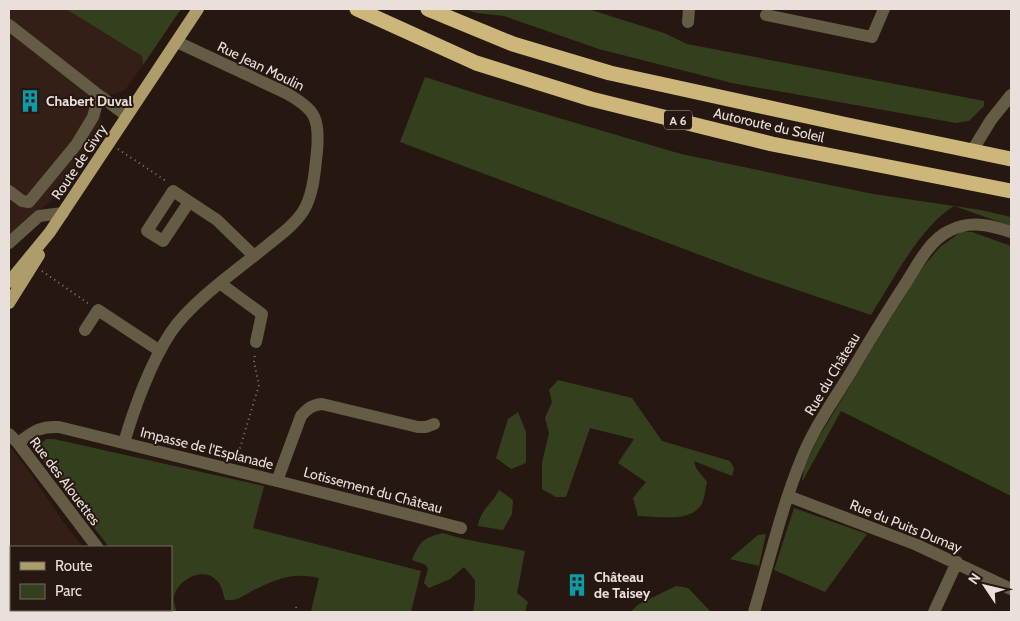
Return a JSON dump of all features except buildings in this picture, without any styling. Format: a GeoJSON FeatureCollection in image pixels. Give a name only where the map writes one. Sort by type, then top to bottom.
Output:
{"type":"FeatureCollection","features":[{"type":"Feature","properties":{"kind":"highway","name":"Autoroute du Soleil"},"geometry":{"type":"LineString","coordinates":[[357,9],[476,63],[591,99],[772,144],[1011,191]]}},
{"type":"Feature","properties":{"kind":"highway","name":"Autoroute du Soleil"},"geometry":{"type":"LineString","coordinates":[[428,9],[513,44],[610,73],[1011,159]]}},
{"type":"Feature","properties":{"kind":"main road","name":"Route de Givry"},"geometry":{"type":"LineString","coordinates":[[9,282],[50,232],[198,9]]}},
{"type":"Feature","properties":{"kind":"main road","name":"Route de Givry"},"geometry":{"type":"LineString","coordinates":[[9,302],[34,265],[50,232]]}},
{"type":"Feature","properties":{"kind":"street"},"geometry":{"type":"LineString","coordinates":[[766,15],[872,37],[884,9]]}},
{"type":"Feature","properties":{"kind":"street"},"geometry":{"type":"LineString","coordinates":[[9,25],[127,116]]}},
{"type":"Feature","properties":{"kind":"street","name":"Rue Jean Moulin"},"geometry":{"type":"LineString","coordinates":[[124,443],[131,418],[160,351],[171,332],[182,318],[299,217],[306,207],[314,176],[319,132],[312,112],[301,101],[177,42]]}},
{"type":"Feature","properties":{"kind":"street"},"geometry":{"type":"LineString","coordinates":[[972,151],[990,120],[1011,95]]}},
{"type":"Feature","properties":{"kind":"street"},"geometry":{"type":"LineString","coordinates":[[9,191],[22,201],[29,202],[76,145],[93,117],[100,96]]}},
{"type":"Feature","properties":{"kind":"street"},"geometry":{"type":"LineString","coordinates":[[189,202],[163,241],[147,231],[173,192],[189,202],[217,220],[254,256]]}},
{"type":"Feature","properties":{"kind":"street"},"geometry":{"type":"LineString","coordinates":[[9,243],[39,216],[63,213]]}},
{"type":"Feature","properties":{"kind":"street","name":"Rue du Château"},"geometry":{"type":"LineString","coordinates":[[754,612],[788,496],[801,459],[815,431],[885,315],[921,260],[935,242],[947,232],[963,225],[978,224],[1011,232]]}},
{"type":"Feature","properties":{"kind":"street"},"geometry":{"type":"LineString","coordinates":[[220,284],[262,314],[256,342]]}},
{"type":"Feature","properties":{"kind":"street"},"geometry":{"type":"LineString","coordinates":[[85,330],[98,310],[160,351]]}},
{"type":"Feature","properties":{"kind":"street","name":"Impasse de l'Esplanade"},"geometry":{"type":"LineString","coordinates":[[18,443],[36,429],[47,426],[58,427],[277,480],[301,416],[307,408],[314,405],[322,404],[418,427],[434,424]]}},
{"type":"Feature","properties":{"kind":"street","name":"Rue des Alouettes"},"geometry":{"type":"LineString","coordinates":[[9,434],[18,443],[96,546]]}},
{"type":"Feature","properties":{"kind":"street","name":"Lotissement du Château"},"geometry":{"type":"LineString","coordinates":[[277,480],[461,528]]}},
{"type":"Feature","properties":{"kind":"street","name":"Rue du Puits Dumay"},"geometry":{"type":"LineString","coordinates":[[788,496],[917,545],[957,562],[1011,589]]}},
{"type":"Feature","properties":{"kind":"street"},"geometry":{"type":"LineString","coordinates":[[934,612],[957,562]]}},
{"type":"Feature","properties":{"kind":"path"},"geometry":{"type":"LineString","coordinates":[[109,144],[169,183],[173,192]]}},
{"type":"Feature","properties":{"kind":"path"},"geometry":{"type":"LineString","coordinates":[[34,265],[98,310]]}},
{"type":"Feature","properties":{"kind":"path"},"geometry":{"type":"LineString","coordinates":[[233,470],[259,385],[254,362],[256,342]]}},
{"type":"Feature","properties":{"kind":"path"},"geometry":{"type":"LineString","coordinates":[[296,606],[298,612]]}},
{"type":"Feature","properties":{"kind":"shaded area"},"geometry":{"type":"Polygon","coordinates":[[[9,9],[66,9],[142,56],[143,65],[125,90],[111,93],[100,108],[102,125],[51,201],[9,235],[9,9]]]}},
{"type":"Feature","properties":{"kind":"shaded area"},"geometry":{"type":"Polygon","coordinates":[[[9,446],[82,546],[10,546],[10,611],[136,612],[9,612],[9,446]]]}},
{"type":"Feature","properties":{"kind":"green space"},"geometry":{"type":"Polygon","coordinates":[[[66,9],[181,9],[143,65],[142,56],[66,9]]]}},
{"type":"Feature","properties":{"kind":"green space"},"geometry":{"type":"Polygon","coordinates":[[[464,9],[588,9],[664,33],[687,44],[984,101],[984,106],[969,121],[956,123],[732,83],[599,49],[504,16],[477,13],[464,9]]]}},
{"type":"Feature","properties":{"kind":"green space"},"geometry":{"type":"Polygon","coordinates":[[[425,77],[681,154],[873,194],[954,206],[930,226],[919,240],[871,315],[756,276],[400,142],[425,77]]]}},
{"type":"Feature","properties":{"kind":"green space"},"geometry":{"type":"Polygon","coordinates":[[[954,206],[981,210],[1011,217],[1011,226],[954,206]]]}},
{"type":"Feature","properties":{"kind":"green space"},"geometry":{"type":"Polygon","coordinates":[[[961,232],[972,232],[1011,246],[1011,496],[841,411],[802,482],[804,468],[817,440],[895,311],[923,267],[940,247],[961,232]]]}},
{"type":"Feature","properties":{"kind":"green space"},"geometry":{"type":"Polygon","coordinates":[[[558,380],[632,398],[662,441],[730,461],[734,468],[732,476],[694,461],[696,468],[707,482],[702,503],[696,511],[672,517],[638,516],[633,498],[646,482],[618,463],[634,439],[590,428],[566,497],[556,497],[542,489],[542,463],[549,433],[545,418],[552,402],[549,390],[558,380]]]}},
{"type":"Feature","properties":{"kind":"green space"},"geometry":{"type":"Polygon","coordinates":[[[518,412],[526,432],[526,463],[511,469],[496,458],[508,419],[518,412]]]}},
{"type":"Feature","properties":{"kind":"green space"},"geometry":{"type":"Polygon","coordinates":[[[46,439],[54,439],[264,486],[253,528],[421,571],[411,612],[311,611],[319,578],[310,576],[278,579],[238,599],[225,600],[219,583],[204,574],[191,577],[180,585],[174,599],[177,612],[160,612],[172,611],[172,546],[108,546],[39,456],[39,446],[46,439]]]}},
{"type":"Feature","properties":{"kind":"green space"},"geometry":{"type":"Polygon","coordinates":[[[499,490],[513,500],[512,514],[503,530],[478,526],[481,515],[499,490]]]}},
{"type":"Feature","properties":{"kind":"green space"},"geometry":{"type":"Polygon","coordinates":[[[794,508],[867,534],[825,592],[774,570],[794,508]]]}},
{"type":"Feature","properties":{"kind":"green space"},"geometry":{"type":"Polygon","coordinates":[[[443,533],[525,551],[517,593],[528,602],[525,612],[473,612],[475,580],[464,567],[450,579],[429,588],[424,583],[428,569],[426,565],[412,560],[417,548],[423,541],[443,533]]]}},
{"type":"Feature","properties":{"kind":"green space"},"geometry":{"type":"Polygon","coordinates":[[[766,534],[759,566],[730,559],[758,535],[766,534]]]}},
{"type":"Feature","properties":{"kind":"green space"},"geometry":{"type":"Polygon","coordinates":[[[676,586],[688,588],[711,612],[630,612],[639,604],[676,586]]]}},
{"type":"Feature","properties":{"kind":"place","name":"Chabert Duval"},"geometry":{"type":"Point","coordinates":[30,101]}},
{"type":"Feature","properties":{"kind":"place","name":"Château de Taisey"},"geometry":{"type":"Point","coordinates":[577,585]}}]}
